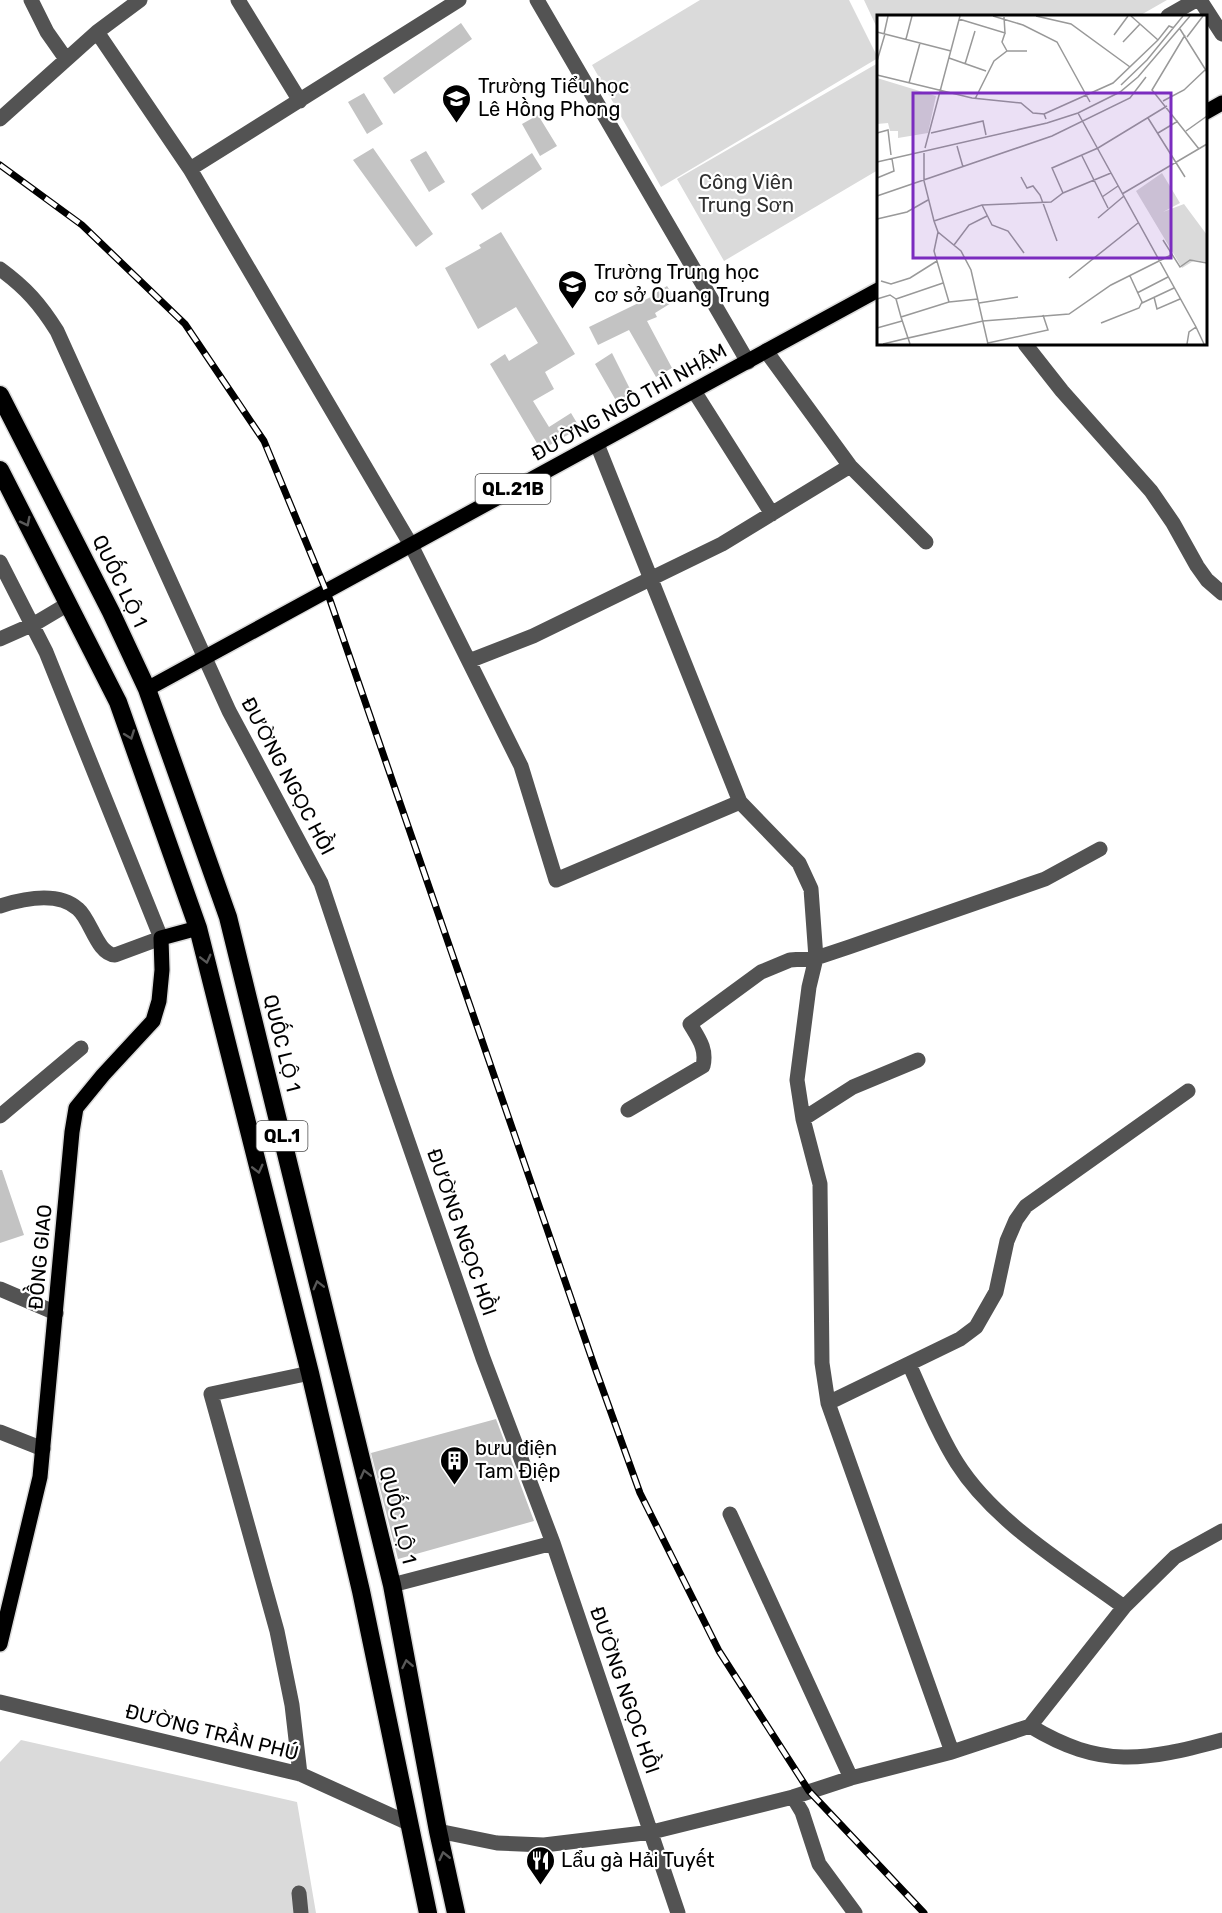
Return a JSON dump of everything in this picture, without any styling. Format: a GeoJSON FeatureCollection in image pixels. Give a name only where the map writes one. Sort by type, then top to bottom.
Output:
{"type":"FeatureCollection","features":[{"type":"Feature","properties":{"kind":"highway","name":"QUỐC LỘ 1"},"geometry":{"type":"LineString","coordinates":[[0,395],[111,612],[147,689],[228,917],[392,1586],[438,1831],[456,1913]]}},
{"type":"Feature","properties":{"kind":"highway","name":"QL.1"},"geometry":{"type":"LineString","coordinates":[[0,470],[119,705],[198,928],[310,1373],[361,1591],[428,1913]]}},
{"type":"Feature","properties":{"kind":"highway"},"geometry":{"type":"LineString","coordinates":[[119,705],[147,689]]}},
{"type":"Feature","properties":{"kind":"highway"},"geometry":{"type":"LineString","coordinates":[[408,1823],[438,1831]]}},
{"type":"Feature","properties":{"kind":"main road"},"geometry":{"type":"LineString","coordinates":[[1207,111],[1222,103]]}},
{"type":"Feature","properties":{"kind":"main road","name":"ĐƯỜNG NGÔ THÌ NHẬM"},"geometry":{"type":"LineString","coordinates":[[147,689],[877,291]]}},
{"type":"Feature","properties":{"kind":"main road"},"geometry":{"type":"LineString","coordinates":[[161,938],[198,928]]}},
{"type":"Feature","properties":{"kind":"main road","name":"ĐỒNG GIAO"},"geometry":{"type":"LineString","coordinates":[[0,1644],[40,1477],[76,1108],[153,1021],[159,1001],[162,970],[161,938]]}},
{"type":"Feature","properties":{"kind":"street"},"geometry":{"type":"LineString","coordinates":[[31,0],[47,32],[66,59]]}},
{"type":"Feature","properties":{"kind":"street"},"geometry":{"type":"LineString","coordinates":[[0,119],[97,32],[140,0]]}},
{"type":"Feature","properties":{"kind":"street"},"geometry":{"type":"LineString","coordinates":[[237,0],[300,101]]}},
{"type":"Feature","properties":{"kind":"street"},"geometry":{"type":"LineString","coordinates":[[190,169],[459,0]]}},
{"type":"Feature","properties":{"kind":"street"},"geometry":{"type":"LineString","coordinates":[[537,0],[747,362]]}},
{"type":"Feature","properties":{"kind":"street"},"geometry":{"type":"LineString","coordinates":[[1170,15],[1198,0],[1222,34]]}},
{"type":"Feature","properties":{"kind":"street"},"geometry":{"type":"LineString","coordinates":[[97,32],[190,169],[411,544],[521,766],[556,880],[740,802]]}},
{"type":"Feature","properties":{"kind":"street","name":"ĐƯỜNG NGỌC HỒI"},"geometry":{"type":"LineString","coordinates":[[0,269],[20,284],[41,305],[57,331],[229,711],[321,883],[483,1358],[553,1543],[678,1913]]}},
{"type":"Feature","properties":{"kind":"street"},"geometry":{"type":"LineString","coordinates":[[1026,345],[1062,391],[1150,491],[1173,523],[1197,566],[1207,580],[1222,593]]}},
{"type":"Feature","properties":{"kind":"street"},"geometry":{"type":"LineString","coordinates":[[766,351],[850,466],[926,542]]}},
{"type":"Feature","properties":{"kind":"street"},"geometry":{"type":"LineString","coordinates":[[694,391],[772,514]]}},
{"type":"Feature","properties":{"kind":"street"},"geometry":{"type":"LineString","coordinates":[[597,444],[740,802],[799,863],[810,889],[816,958],[809,987],[797,1080],[803,1119],[820,1184],[822,1363],[828,1403],[952,1752]]}},
{"type":"Feature","properties":{"kind":"street"},"geometry":{"type":"LineString","coordinates":[[469,661],[533,636],[722,544],[850,466]]}},
{"type":"Feature","properties":{"kind":"street"},"geometry":{"type":"LineString","coordinates":[[0,562],[46,652],[161,938],[109,955],[104,952],[78,908],[64,901],[42,898],[17,900],[0,906]]}},
{"type":"Feature","properties":{"kind":"street"},"geometry":{"type":"LineString","coordinates":[[0,639],[32,625],[68,604]]}},
{"type":"Feature","properties":{"kind":"street"},"geometry":{"type":"LineString","coordinates":[[627,1110],[703,1066],[706,1055],[704,1047],[690,1024],[761,972],[790,960],[816,958],[1045,879],[1100,849]]}},
{"type":"Feature","properties":{"kind":"street"},"geometry":{"type":"LineString","coordinates":[[0,1116],[81,1048]]}},
{"type":"Feature","properties":{"kind":"street"},"geometry":{"type":"LineString","coordinates":[[803,1119],[853,1087],[918,1060]]}},
{"type":"Feature","properties":{"kind":"street"},"geometry":{"type":"LineString","coordinates":[[828,1403],[960,1339],[976,1327],[996,1292],[1007,1241],[1016,1220],[1026,1206],[1188,1091]]}},
{"type":"Feature","properties":{"kind":"street"},"geometry":{"type":"LineString","coordinates":[[0,1289],[56,1313]]}},
{"type":"Feature","properties":{"kind":"street"},"geometry":{"type":"LineString","coordinates":[[909,1364],[957,1463],[983,1497],[1009,1522],[1124,1607]]}},
{"type":"Feature","properties":{"kind":"street"},"geometry":{"type":"LineString","coordinates":[[300,1774],[292,1705],[277,1631],[211,1394],[310,1373]]}},
{"type":"Feature","properties":{"kind":"street"},"geometry":{"type":"LineString","coordinates":[[0,1432],[43,1449]]}},
{"type":"Feature","properties":{"kind":"street"},"geometry":{"type":"LineString","coordinates":[[730,1514],[851,1778]]}},
{"type":"Feature","properties":{"kind":"street"},"geometry":{"type":"LineString","coordinates":[[438,1831],[497,1843],[544,1845],[652,1832],[793,1797],[851,1778],[952,1752],[1030,1726],[1124,1607],[1175,1557],[1222,1531]]}},
{"type":"Feature","properties":{"kind":"street"},"geometry":{"type":"LineString","coordinates":[[392,1586],[553,1543]]}},
{"type":"Feature","properties":{"kind":"street","name":"ĐƯỜNG TRẦN PHÚ"},"geometry":{"type":"LineString","coordinates":[[0,1702],[300,1774],[408,1823]]}},
{"type":"Feature","properties":{"kind":"street"},"geometry":{"type":"LineString","coordinates":[[1030,1726],[1054,1741],[1104,1756],[1140,1757],[1172,1754],[1222,1740]]}},
{"type":"Feature","properties":{"kind":"street"},"geometry":{"type":"LineString","coordinates":[[793,1797],[802,1812],[819,1864],[855,1913]]}},
{"type":"Feature","properties":{"kind":"street"},"geometry":{"type":"LineString","coordinates":[[299,1893],[301,1913]]}},
{"type":"Feature","properties":{"kind":"green space"},"geometry":{"type":"Polygon","coordinates":[[[700,0],[849,0],[877,56],[877,59],[661,187],[592,65],[700,0]]]}},
{"type":"Feature","properties":{"kind":"green space"},"geometry":{"type":"Polygon","coordinates":[[[864,0],[1167,0],[1141,15],[877,15],[877,28],[864,0]]]}},
{"type":"Feature","properties":{"kind":"green space","name":"Công Viên Trung Sơn"},"geometry":{"type":"Polygon","coordinates":[[[877,64],[877,171],[724,261],[677,179],[877,64]]]}},
{"type":"Feature","properties":{"kind":"green space"},"geometry":{"type":"Polygon","coordinates":[[[21,1740],[297,1802],[316,1913],[0,1913],[0,1762],[21,1740]]]}},
{"type":"Feature","properties":{"kind":"building","name":"Trường Tiểu học Lê Hồng Phong"},"geometry":{"type":"Polygon","coordinates":[[[461,23],[472,39],[394,94],[383,78],[461,23]]]}},
{"type":"Feature","properties":{"kind":"building"},"geometry":{"type":"Polygon","coordinates":[[[364,93],[383,124],[367,134],[348,102],[364,93]]]}},
{"type":"Feature","properties":{"kind":"building"},"geometry":{"type":"Polygon","coordinates":[[[538,115],[557,146],[540,156],[522,124],[538,115]]]}},
{"type":"Feature","properties":{"kind":"building"},"geometry":{"type":"Polygon","coordinates":[[[373,148],[433,234],[416,247],[353,160],[373,148]]]}},
{"type":"Feature","properties":{"kind":"building"},"geometry":{"type":"Polygon","coordinates":[[[426,151],[445,182],[429,192],[410,160],[426,151]]]}},
{"type":"Feature","properties":{"kind":"building","name":"Trường Tiểu học Lê Hồng Phong"},"geometry":{"type":"Polygon","coordinates":[[[532,153],[542,169],[482,210],[471,194],[532,153]]]}},
{"type":"Feature","properties":{"kind":"building"},"geometry":{"type":"Polygon","coordinates":[[[501,232],[575,354],[545,372],[554,389],[533,401],[549,427],[571,413],[580,428],[541,450],[490,364],[505,354],[509,361],[538,343],[516,307],[478,329],[445,268],[481,248],[479,245],[501,232]]]}},
{"type":"Feature","properties":{"kind":"building"},"geometry":{"type":"Polygon","coordinates":[[[667,286],[676,300],[655,313],[657,317],[647,321],[672,368],[656,377],[629,330],[598,345],[589,327],[657,294],[667,286]]]}},
{"type":"Feature","properties":{"kind":"building"},"geometry":{"type":"Polygon","coordinates":[[[612,353],[633,395],[618,404],[595,364],[612,353]]]}},
{"type":"Feature","properties":{"kind":"building"},"geometry":{"type":"Polygon","coordinates":[[[0,1170],[2,1170],[24,1235],[0,1243],[0,1170]]]}},
{"type":"Feature","properties":{"kind":"building","name":"bưu điện Tam Điệp"},"geometry":{"type":"Polygon","coordinates":[[[496,1419],[534,1521],[398,1559],[371,1453],[496,1419]]]}},
{"type":"Feature","properties":{"kind":"railway"},"geometry":{"type":"LineString","coordinates":[[0,165],[82,225],[185,324],[264,441],[330,600],[640,1493],[719,1651],[809,1791],[924,1913]]}},
{"type":"Feature","properties":{"kind":"place","name":"Trường Tiểu học Lê Hồng Phong"},"geometry":{"type":"Point","coordinates":[457,124]}},
{"type":"Feature","properties":{"kind":"place","name":"Trường Trung học cơ sở Quang Trung"},"geometry":{"type":"Point","coordinates":[573,310]}},
{"type":"Feature","properties":{"kind":"place","name":"bưu điện Tam Điệp"},"geometry":{"type":"Point","coordinates":[454,1486]}},
{"type":"Feature","properties":{"kind":"place","name":"Lẩu gà Hải Tuyết"},"geometry":{"type":"Point","coordinates":[540,1886]}}]}
